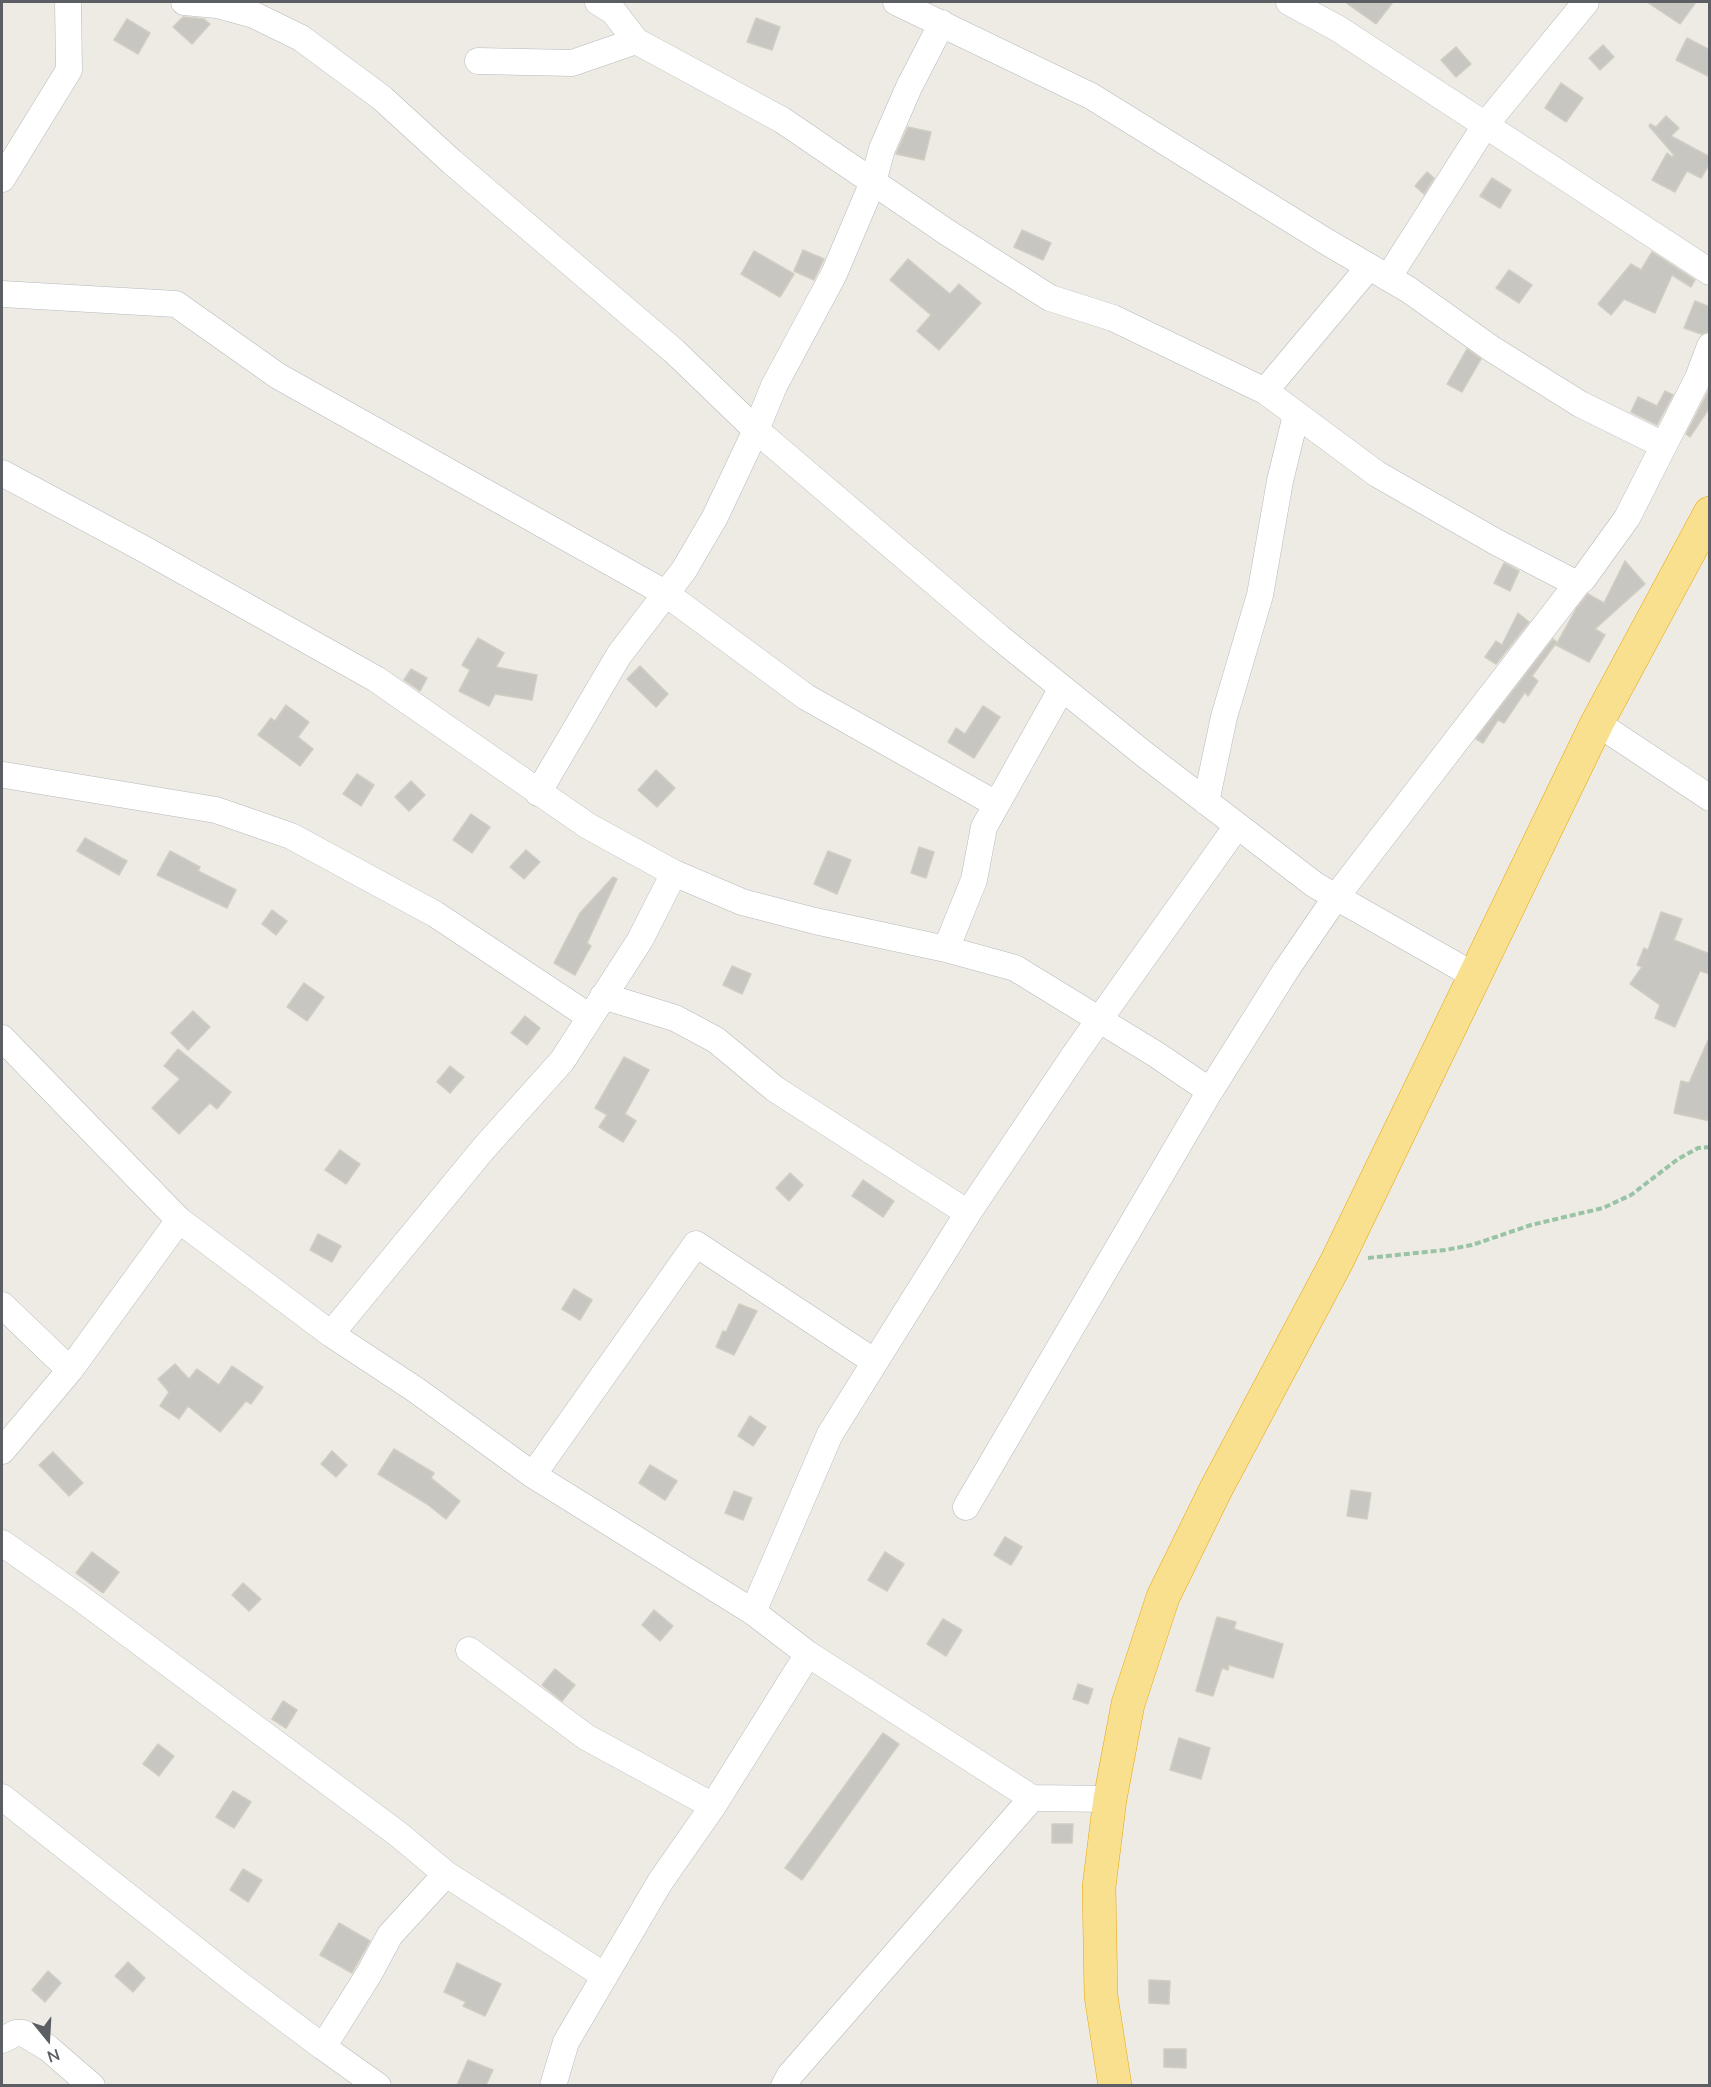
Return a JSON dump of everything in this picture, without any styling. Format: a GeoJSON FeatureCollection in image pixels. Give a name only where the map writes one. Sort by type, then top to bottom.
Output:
{"type":"FeatureCollection","features":[{"type":"Feature","properties":{"kind":"highway"},"geometry":{"type":"LineString","coordinates":[[1115,2085],[1101,1996],[1100,1887],[1110,1799],[1128,1704],[1163,1597],[1216,1489],[1337,1261],[1597,723],[1710,513]]}},
{"type":"Feature","properties":{"kind":"street"},"geometry":{"type":"LineString","coordinates":[[2,179],[69,70],[68,2]]}},
{"type":"Feature","properties":{"kind":"street"},"geometry":{"type":"LineString","coordinates":[[184,2],[258,8],[382,98],[452,162],[674,351],[756,430],[1062,688],[1315,885],[1475,976]]}},
{"type":"Feature","properties":{"kind":"street"},"geometry":{"type":"LineString","coordinates":[[598,2],[613,11],[636,40],[782,120],[948,233],[1050,298],[1113,318],[1264,391],[1377,474],[1496,542],[1577,584]]}},
{"type":"Feature","properties":{"kind":"street"},"geometry":{"type":"LineString","coordinates":[[896,2],[1091,96],[1409,290],[1492,350],[1570,398],[1664,445]]}},
{"type":"Feature","properties":{"kind":"street"},"geometry":{"type":"LineString","coordinates":[[1289,2],[1337,28],[1710,272]]}},
{"type":"Feature","properties":{"kind":"street"},"geometry":{"type":"LineString","coordinates":[[1264,391],[1378,272],[1486,124],[1586,2]]}},
{"type":"Feature","properties":{"kind":"street"},"geometry":{"type":"LineString","coordinates":[[538,794],[619,655],[684,570],[715,517],[774,386],[834,274],[873,182],[882,149],[909,87],[942,23]]}},
{"type":"Feature","properties":{"kind":"street"},"geometry":{"type":"LineString","coordinates":[[478,61],[572,63],[636,40]]}},
{"type":"Feature","properties":{"kind":"street"},"geometry":{"type":"LineString","coordinates":[[2,294],[176,304],[279,376],[665,593],[806,697],[996,804]]}},
{"type":"Feature","properties":{"kind":"street"},"geometry":{"type":"LineString","coordinates":[[966,1507],[1210,1091],[1286,970],[1336,897],[1583,579],[1627,518],[1698,378],[1710,346]]}},
{"type":"Feature","properties":{"kind":"street"},"geometry":{"type":"LineString","coordinates":[[1206,802],[1224,717],[1260,595],[1280,481],[1296,415]]}},
{"type":"Feature","properties":{"kind":"street"},"geometry":{"type":"LineString","coordinates":[[2,473],[142,548],[376,679],[538,794],[588,826],[674,873],[742,902],[815,921],[946,949],[1015,968],[1210,1091]]}},
{"type":"Feature","properties":{"kind":"street"},"geometry":{"type":"LineString","coordinates":[[946,949],[974,880],[984,827],[1062,688]]}},
{"type":"Feature","properties":{"kind":"street"},"geometry":{"type":"LineString","coordinates":[[1597,723],[1710,798]]}},
{"type":"Feature","properties":{"kind":"street"},"geometry":{"type":"LineString","coordinates":[[4,775],[216,810],[291,836],[435,914],[590,1017]]}},
{"type":"Feature","properties":{"kind":"street"},"geometry":{"type":"LineString","coordinates":[[753,1612],[830,1434],[968,1213],[1099,1019],[1237,826]]}},
{"type":"Feature","properties":{"kind":"street"},"geometry":{"type":"LineString","coordinates":[[331,1334],[484,1148],[562,1061],[640,940],[674,873]]}},
{"type":"Feature","properties":{"kind":"street"},"geometry":{"type":"LineString","coordinates":[[603,996],[675,1018],[716,1040],[775,1089],[968,1213]]}},
{"type":"Feature","properties":{"kind":"street"},"geometry":{"type":"LineString","coordinates":[[2,1038],[179,1220],[331,1334],[416,1390],[533,1475],[753,1612],[808,1654],[1032,1798],[1110,1799]]}},
{"type":"Feature","properties":{"kind":"street"},"geometry":{"type":"LineString","coordinates":[[2,1451],[70,1370],[179,1220]]}},
{"type":"Feature","properties":{"kind":"street"},"geometry":{"type":"LineString","coordinates":[[533,1475],[696,1244],[875,1362]]}},
{"type":"Feature","properties":{"kind":"street"},"geometry":{"type":"LineString","coordinates":[[2,1305],[70,1370]]}},
{"type":"Feature","properties":{"kind":"street"},"geometry":{"type":"LineString","coordinates":[[2,1543],[80,1597],[398,1834],[446,1874],[605,1976]]}},
{"type":"Feature","properties":{"kind":"street"},"geometry":{"type":"LineString","coordinates":[[469,1650],[586,1737],[713,1806]]}},
{"type":"Feature","properties":{"kind":"street"},"geometry":{"type":"LineString","coordinates":[[553,2085],[566,2042],[660,1882],[713,1806],[808,1654]]}},
{"type":"Feature","properties":{"kind":"street"},"geometry":{"type":"LineString","coordinates":[[2,1797],[323,2047],[378,2085]]}},
{"type":"Feature","properties":{"kind":"street"},"geometry":{"type":"LineString","coordinates":[[784,2085],[790,2075],[1032,1798]]}},
{"type":"Feature","properties":{"kind":"street"},"geometry":{"type":"LineString","coordinates":[[323,2047],[369,1974],[390,1935],[446,1874]]}},
{"type":"Feature","properties":{"kind":"street"},"geometry":{"type":"LineString","coordinates":[[2,2040],[23,2032],[48,2048],[92,2085]]}},
{"type":"Feature","properties":{"kind":"path"},"geometry":{"type":"LineString","coordinates":[[1337,1261],[1463,1246],[1531,1225],[1603,1208],[1631,1195],[1678,1159],[1698,1148],[1710,1147]]}},
{"type":"Feature","properties":{"kind":"building"},"geometry":{"type":"Polygon","coordinates":[[[1345,2],[1393,2],[1376,24],[1345,2]]]}},
{"type":"Feature","properties":{"kind":"building"},"geometry":{"type":"Polygon","coordinates":[[[1647,2],[1696,2],[1680,24],[1647,2]]]}},
{"type":"Feature","properties":{"kind":"building"},"geometry":{"type":"Polygon","coordinates":[[[183,17],[204,19],[210,24],[192,44],[173,27],[183,17]]]}},
{"type":"Feature","properties":{"kind":"building"},"geometry":{"type":"Polygon","coordinates":[[[756,18],[780,27],[772,50],[747,42],[756,18]]]}},
{"type":"Feature","properties":{"kind":"building"},"geometry":{"type":"Polygon","coordinates":[[[127,19],[150,33],[138,54],[114,40],[127,19]]]}},
{"type":"Feature","properties":{"kind":"building"},"geometry":{"type":"Polygon","coordinates":[[[1687,38],[1710,50],[1710,77],[1676,60],[1687,38]]]}},
{"type":"Feature","properties":{"kind":"building"},"geometry":{"type":"Polygon","coordinates":[[[1603,45],[1614,57],[1600,70],[1589,58],[1603,45]]]}},
{"type":"Feature","properties":{"kind":"building"},"geometry":{"type":"Polygon","coordinates":[[[1456,47],[1471,64],[1456,77],[1441,60],[1456,47]]]}},
{"type":"Feature","properties":{"kind":"building"},"geometry":{"type":"Polygon","coordinates":[[[1561,83],[1583,98],[1566,122],[1545,108],[1561,83]]]}},
{"type":"Feature","properties":{"kind":"building"},"geometry":{"type":"Polygon","coordinates":[[[1666,116],[1679,128],[1671,136],[1710,157],[1710,163],[1701,178],[1687,171],[1675,192],[1652,180],[1667,153],[1672,157],[1674,155],[1649,126],[1650,124],[1656,127],[1666,116]]]}},
{"type":"Feature","properties":{"kind":"building"},"geometry":{"type":"Polygon","coordinates":[[[908,127],[931,132],[924,160],[896,154],[908,127]]]}},
{"type":"Feature","properties":{"kind":"building"},"geometry":{"type":"Polygon","coordinates":[[[1427,172],[1434,178],[1424,194],[1415,186],[1427,172]]]}},
{"type":"Feature","properties":{"kind":"building"},"geometry":{"type":"Polygon","coordinates":[[[1492,178],[1511,190],[1500,208],[1480,196],[1492,178]]]}},
{"type":"Feature","properties":{"kind":"building"},"geometry":{"type":"Polygon","coordinates":[[[1022,230],[1051,243],[1043,260],[1014,247],[1022,230]]]}},
{"type":"Feature","properties":{"kind":"building"},"geometry":{"type":"Polygon","coordinates":[[[803,250],[824,259],[814,280],[794,271],[803,250]]]}},
{"type":"Feature","properties":{"kind":"building"},"geometry":{"type":"Polygon","coordinates":[[[754,251],[794,274],[780,297],[741,274],[754,251]]]}},
{"type":"Feature","properties":{"kind":"building"},"geometry":{"type":"Polygon","coordinates":[[[1652,252],[1695,280],[1691,287],[1672,275],[1655,313],[1624,299],[1611,315],[1598,304],[1631,264],[1641,270],[1652,252]]]}},
{"type":"Feature","properties":{"kind":"building"},"geometry":{"type":"Polygon","coordinates":[[[908,259],[950,294],[959,284],[981,303],[939,350],[917,331],[931,315],[890,280],[908,259]]]}},
{"type":"Feature","properties":{"kind":"building"},"geometry":{"type":"Polygon","coordinates":[[[1509,270],[1532,285],[1519,303],[1496,288],[1509,270]]]}},
{"type":"Feature","properties":{"kind":"building"},"geometry":{"type":"Polygon","coordinates":[[[1695,301],[1710,307],[1710,331],[1701,334],[1684,328],[1695,301]]]}},
{"type":"Feature","properties":{"kind":"building"},"geometry":{"type":"Polygon","coordinates":[[[1467,349],[1481,359],[1462,392],[1447,384],[1467,349]]]}},
{"type":"Feature","properties":{"kind":"building"},"geometry":{"type":"Polygon","coordinates":[[[1710,388],[1710,407],[1690,437],[1686,434],[1710,388]]]}},
{"type":"Feature","properties":{"kind":"building"},"geometry":{"type":"Polygon","coordinates":[[[1665,391],[1673,395],[1657,425],[1631,412],[1638,397],[1657,406],[1665,391]]]}},
{"type":"Feature","properties":{"kind":"building"},"geometry":{"type":"Polygon","coordinates":[[[1625,561],[1645,584],[1595,629],[1605,635],[1589,662],[1556,645],[1576,609],[1588,594],[1604,603],[1625,561]]]}},
{"type":"Feature","properties":{"kind":"building"},"geometry":{"type":"Polygon","coordinates":[[[1504,563],[1519,571],[1510,591],[1494,583],[1504,563]]]}},
{"type":"Feature","properties":{"kind":"building"},"geometry":{"type":"Polygon","coordinates":[[[1518,613],[1529,622],[1496,664],[1485,657],[1496,641],[1502,645],[1518,613]]]}},
{"type":"Feature","properties":{"kind":"building"},"geometry":{"type":"Polygon","coordinates":[[[478,638],[504,653],[496,667],[537,675],[532,700],[495,694],[489,706],[459,691],[470,670],[462,665],[478,638]]]}},
{"type":"Feature","properties":{"kind":"building"},"geometry":{"type":"Polygon","coordinates":[[[1553,639],[1557,642],[1532,676],[1538,681],[1528,696],[1525,692],[1504,723],[1498,720],[1483,743],[1476,739],[1553,639]]]}},
{"type":"Feature","properties":{"kind":"building"},"geometry":{"type":"Polygon","coordinates":[[[640,666],[668,694],[656,707],[627,679],[640,666]]]}},
{"type":"Feature","properties":{"kind":"building"},"geometry":{"type":"Polygon","coordinates":[[[411,669],[427,678],[420,691],[404,680],[411,669]]]}},
{"type":"Feature","properties":{"kind":"building"},"geometry":{"type":"Polygon","coordinates":[[[286,705],[309,722],[298,737],[313,749],[300,766],[258,735],[271,718],[275,721],[286,705]]]}},
{"type":"Feature","properties":{"kind":"building"},"geometry":{"type":"Polygon","coordinates":[[[983,706],[1000,717],[974,758],[948,742],[956,728],[965,734],[983,706]]]}},
{"type":"Feature","properties":{"kind":"building"},"geometry":{"type":"Polygon","coordinates":[[[656,770],[675,788],[657,807],[638,790],[656,770]]]}},
{"type":"Feature","properties":{"kind":"building"},"geometry":{"type":"Polygon","coordinates":[[[357,774],[374,785],[361,806],[343,794],[357,774]]]}},
{"type":"Feature","properties":{"kind":"building"},"geometry":{"type":"Polygon","coordinates":[[[411,781],[425,795],[409,811],[395,797],[411,781]]]}},
{"type":"Feature","properties":{"kind":"building"},"geometry":{"type":"Polygon","coordinates":[[[471,814],[490,827],[472,853],[453,840],[471,814]]]}},
{"type":"Feature","properties":{"kind":"building"},"geometry":{"type":"Polygon","coordinates":[[[85,838],[127,861],[119,875],[77,851],[85,838]]]}},
{"type":"Feature","properties":{"kind":"building"},"geometry":{"type":"Polygon","coordinates":[[[919,847],[934,852],[926,878],[911,873],[919,847]]]}},
{"type":"Feature","properties":{"kind":"building"},"geometry":{"type":"Polygon","coordinates":[[[526,850],[540,862],[524,879],[510,867],[526,850]]]}},
{"type":"Feature","properties":{"kind":"building"},"geometry":{"type":"Polygon","coordinates":[[[170,851],[200,867],[198,871],[236,890],[227,908],[157,875],[170,851]]]}},
{"type":"Feature","properties":{"kind":"building"},"geometry":{"type":"Polygon","coordinates":[[[828,851],[851,860],[837,894],[814,884],[828,851]]]}},
{"type":"Feature","properties":{"kind":"building"},"geometry":{"type":"Polygon","coordinates":[[[613,877],[617,879],[587,943],[591,946],[575,975],[554,963],[580,913],[613,877]]]}},
{"type":"Feature","properties":{"kind":"building"},"geometry":{"type":"Polygon","coordinates":[[[272,910],[287,921],[276,935],[262,924],[272,910]]]}},
{"type":"Feature","properties":{"kind":"building"},"geometry":{"type":"Polygon","coordinates":[[[1661,912],[1682,919],[1674,940],[1710,954],[1710,974],[1700,971],[1675,1027],[1655,1018],[1660,1005],[1630,984],[1642,967],[1637,965],[1644,948],[1648,950],[1661,912]]]}},
{"type":"Feature","properties":{"kind":"building"},"geometry":{"type":"Polygon","coordinates":[[[732,966],[751,974],[742,994],[723,985],[732,966]]]}},
{"type":"Feature","properties":{"kind":"building"},"geometry":{"type":"Polygon","coordinates":[[[304,983],[324,997],[307,1021],[287,1007],[304,983]]]}},
{"type":"Feature","properties":{"kind":"building"},"geometry":{"type":"Polygon","coordinates":[[[193,1011],[210,1027],[188,1050],[171,1033],[193,1011]]]}},
{"type":"Feature","properties":{"kind":"building"},"geometry":{"type":"Polygon","coordinates":[[[525,1016],[540,1028],[527,1045],[511,1033],[525,1016]]]}},
{"type":"Feature","properties":{"kind":"building"},"geometry":{"type":"Polygon","coordinates":[[[1710,1036],[1710,1121],[1674,1113],[1681,1081],[1689,1083],[1710,1036]]]}},
{"type":"Feature","properties":{"kind":"building"},"geometry":{"type":"Polygon","coordinates":[[[178,1049],[231,1092],[217,1109],[210,1103],[179,1134],[152,1108],[180,1079],[164,1066],[178,1049]]]}},
{"type":"Feature","properties":{"kind":"building"},"geometry":{"type":"Polygon","coordinates":[[[624,1057],[649,1070],[625,1114],[636,1121],[623,1142],[599,1127],[607,1115],[595,1108],[624,1057]]]}},
{"type":"Feature","properties":{"kind":"building"},"geometry":{"type":"Polygon","coordinates":[[[450,1066],[464,1077],[450,1093],[437,1082],[450,1066]]]}},
{"type":"Feature","properties":{"kind":"building"},"geometry":{"type":"Polygon","coordinates":[[[340,1150],[360,1164],[346,1184],[325,1170],[340,1150]]]}},
{"type":"Feature","properties":{"kind":"building"},"geometry":{"type":"Polygon","coordinates":[[[790,1173],[803,1185],[789,1201],[776,1188],[790,1173]]]}},
{"type":"Feature","properties":{"kind":"building"},"geometry":{"type":"Polygon","coordinates":[[[863,1180],[894,1201],[883,1217],[852,1196],[863,1180]]]}},
{"type":"Feature","properties":{"kind":"building"},"geometry":{"type":"Polygon","coordinates":[[[318,1234],[341,1246],[332,1262],[310,1250],[318,1234]]]}},
{"type":"Feature","properties":{"kind":"building"},"geometry":{"type":"Polygon","coordinates":[[[574,1289],[592,1300],[580,1320],[562,1309],[574,1289]]]}},
{"type":"Feature","properties":{"kind":"building"},"geometry":{"type":"Polygon","coordinates":[[[739,1304],[757,1311],[734,1355],[716,1347],[739,1304]]]}},
{"type":"Feature","properties":{"kind":"building"},"geometry":{"type":"Polygon","coordinates":[[[175,1364],[189,1379],[197,1369],[219,1385],[232,1366],[263,1387],[251,1404],[246,1401],[220,1432],[188,1406],[179,1419],[160,1406],[169,1392],[158,1379],[175,1364]]]}},
{"type":"Feature","properties":{"kind":"building"},"geometry":{"type":"Polygon","coordinates":[[[750,1416],[766,1427],[753,1446],[738,1436],[750,1416]]]}},
{"type":"Feature","properties":{"kind":"building"},"geometry":{"type":"Polygon","coordinates":[[[394,1449],[434,1473],[431,1478],[460,1501],[446,1519],[427,1504],[378,1474],[394,1449]]]}},
{"type":"Feature","properties":{"kind":"building"},"geometry":{"type":"Polygon","coordinates":[[[332,1451],[347,1465],[336,1477],[321,1464],[332,1451]]]}},
{"type":"Feature","properties":{"kind":"building"},"geometry":{"type":"Polygon","coordinates":[[[53,1452],[83,1483],[69,1496],[39,1465],[53,1452]]]}},
{"type":"Feature","properties":{"kind":"building"},"geometry":{"type":"Polygon","coordinates":[[[650,1465],[677,1481],[665,1500],[639,1483],[650,1465]]]}},
{"type":"Feature","properties":{"kind":"building"},"geometry":{"type":"Polygon","coordinates":[[[1351,1490],[1371,1493],[1367,1519],[1347,1516],[1351,1490]]]}},
{"type":"Feature","properties":{"kind":"building"},"geometry":{"type":"Polygon","coordinates":[[[734,1491],[752,1498],[743,1520],[725,1513],[734,1491]]]}},
{"type":"Feature","properties":{"kind":"building"},"geometry":{"type":"Polygon","coordinates":[[[1005,1537],[1022,1547],[1011,1565],[994,1555],[1005,1537]]]}},
{"type":"Feature","properties":{"kind":"building"},"geometry":{"type":"Polygon","coordinates":[[[92,1552],[119,1572],[103,1593],[76,1573],[92,1552]]]}},
{"type":"Feature","properties":{"kind":"building"},"geometry":{"type":"Polygon","coordinates":[[[885,1552],[904,1564],[887,1591],[868,1580],[885,1552]]]}},
{"type":"Feature","properties":{"kind":"building"},"geometry":{"type":"Polygon","coordinates":[[[243,1583],[261,1599],[249,1611],[232,1595],[243,1583]]]}},
{"type":"Feature","properties":{"kind":"building"},"geometry":{"type":"Polygon","coordinates":[[[654,1610],[673,1626],[660,1641],[642,1625],[654,1610]]]}},
{"type":"Feature","properties":{"kind":"building"},"geometry":{"type":"Polygon","coordinates":[[[1217,1617],[1236,1622],[1234,1629],[1283,1644],[1273,1678],[1229,1665],[1228,1670],[1222,1668],[1213,1696],[1196,1691],[1217,1617]]]}},
{"type":"Feature","properties":{"kind":"building"},"geometry":{"type":"Polygon","coordinates":[[[943,1619],[962,1630],[946,1656],[927,1644],[943,1619]]]}},
{"type":"Feature","properties":{"kind":"building"},"geometry":{"type":"Polygon","coordinates":[[[555,1669],[575,1685],[562,1701],[542,1685],[555,1669]]]}},
{"type":"Feature","properties":{"kind":"building"},"geometry":{"type":"Polygon","coordinates":[[[1078,1684],[1093,1689],[1088,1704],[1073,1699],[1078,1684]]]}},
{"type":"Feature","properties":{"kind":"building"},"geometry":{"type":"Polygon","coordinates":[[[283,1701],[297,1710],[286,1728],[272,1719],[283,1701]]]}},
{"type":"Feature","properties":{"kind":"building"},"geometry":{"type":"Polygon","coordinates":[[[883,1733],[899,1744],[802,1880],[785,1868],[883,1733]]]}},
{"type":"Feature","properties":{"kind":"building"},"geometry":{"type":"Polygon","coordinates":[[[1179,1738],[1210,1748],[1201,1779],[1170,1770],[1179,1738]]]}},
{"type":"Feature","properties":{"kind":"building"},"geometry":{"type":"Polygon","coordinates":[[[158,1744],[174,1756],[159,1776],[143,1764],[158,1744]]]}},
{"type":"Feature","properties":{"kind":"building"},"geometry":{"type":"Polygon","coordinates":[[[233,1791],[251,1802],[234,1828],[216,1817],[233,1791]]]}},
{"type":"Feature","properties":{"kind":"building"},"geometry":{"type":"Polygon","coordinates":[[[1052,1824],[1073,1824],[1072,1843],[1052,1843],[1052,1824]]]}},
{"type":"Feature","properties":{"kind":"building"},"geometry":{"type":"Polygon","coordinates":[[[243,1869],[262,1880],[248,1902],[230,1890],[243,1869]]]}},
{"type":"Feature","properties":{"kind":"building"},"geometry":{"type":"Polygon","coordinates":[[[339,1923],[370,1941],[352,1973],[320,1955],[339,1923]]]}},
{"type":"Feature","properties":{"kind":"building"},"geometry":{"type":"Polygon","coordinates":[[[128,1962],[145,1978],[133,1992],[115,1976],[128,1962]]]}},
{"type":"Feature","properties":{"kind":"building"},"geometry":{"type":"Polygon","coordinates":[[[457,1963],[501,1984],[485,2016],[463,2006],[466,2002],[444,1992],[457,1963]]]}},
{"type":"Feature","properties":{"kind":"building"},"geometry":{"type":"Polygon","coordinates":[[[48,1971],[61,1983],[45,2002],[32,1990],[48,1971]]]}},
{"type":"Feature","properties":{"kind":"building"},"geometry":{"type":"Polygon","coordinates":[[[1149,1980],[1170,1981],[1169,2004],[1149,2003],[1149,1980]]]}},
{"type":"Feature","properties":{"kind":"building"},"geometry":{"type":"Polygon","coordinates":[[[1164,2049],[1186,2049],[1186,2068],[1164,2067],[1164,2049]]]}},
{"type":"Feature","properties":{"kind":"building"},"geometry":{"type":"Polygon","coordinates":[[[468,2060],[493,2070],[486,2085],[457,2085],[468,2060]]]}}]}
